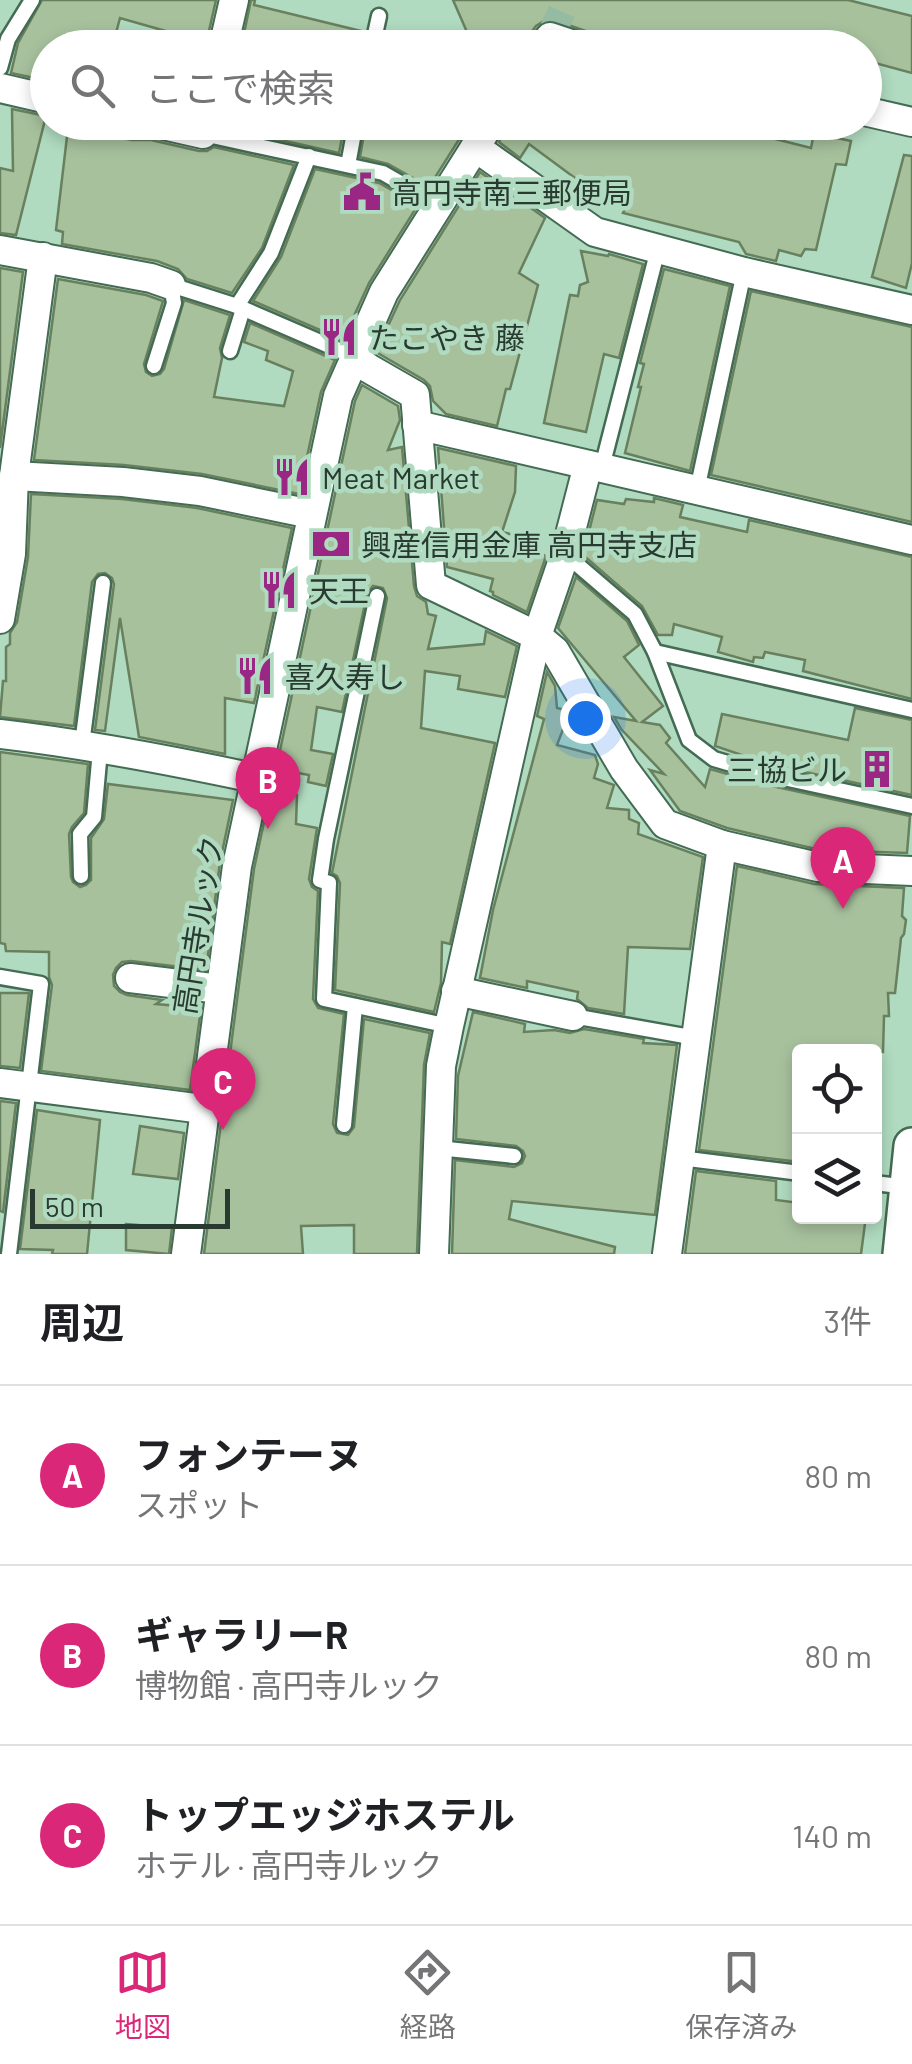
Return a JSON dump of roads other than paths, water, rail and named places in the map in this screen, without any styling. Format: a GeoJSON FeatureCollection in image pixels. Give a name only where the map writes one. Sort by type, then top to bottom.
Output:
{"type":"FeatureCollection","features":[{"type":"Feature","properties":{"kind":"street"},"geometry":{"type":"LineString","coordinates":[[227,30],[234,0]]}},
{"type":"Feature","properties":{"kind":"street"},"geometry":{"type":"LineString","coordinates":[[0,88],[30,94]]}},
{"type":"Feature","properties":{"kind":"street"},"geometry":{"type":"LineString","coordinates":[[882,115],[912,122]]}},
{"type":"Feature","properties":{"kind":"street"},"geometry":{"type":"LineString","coordinates":[[7,474],[200,491],[311,514],[338,396],[384,292],[479,140]]}},
{"type":"Feature","properties":{"kind":"street"},"geometry":{"type":"LineString","coordinates":[[475,147],[595,232],[744,272],[912,310]]}},
{"type":"Feature","properties":{"kind":"street"},"geometry":{"type":"LineString","coordinates":[[0,250],[151,278],[170,286]]}},
{"type":"Feature","properties":{"kind":"street"},"geometry":{"type":"LineString","coordinates":[[0,619],[12,554],[7,474],[43,258]]}},
{"type":"Feature","properties":{"kind":"street"},"geometry":{"type":"LineString","coordinates":[[355,358],[415,395],[430,586],[537,636],[555,651],[624,769],[665,824],[722,845],[818,867],[912,871]]}},
{"type":"Feature","properties":{"kind":"street"},"geometry":{"type":"LineString","coordinates":[[417,426],[912,540]]}},
{"type":"Feature","properties":{"kind":"street"},"geometry":{"type":"LineString","coordinates":[[434,1254],[441,1066],[456,991],[537,636],[595,466]]}},
{"type":"Feature","properties":{"kind":"street","name":"高円寺ルック"},"geometry":{"type":"LineString","coordinates":[[186,1254],[236,866],[311,514]]}},
{"type":"Feature","properties":{"kind":"street"},"geometry":{"type":"LineString","coordinates":[[0,734],[148,755],[254,778]]}},
{"type":"Feature","properties":{"kind":"street"},"geometry":{"type":"LineString","coordinates":[[667,1254],[722,845]]}},
{"type":"Feature","properties":{"kind":"street"},"geometry":{"type":"LineString","coordinates":[[130,978],[220,989]]}},
{"type":"Feature","properties":{"kind":"street"},"geometry":{"type":"LineString","coordinates":[[456,991],[574,1016]]}},
{"type":"Feature","properties":{"kind":"street"},"geometry":{"type":"LineString","coordinates":[[0,1082],[203,1109]]}},
{"type":"Feature","properties":{"kind":"street"},"geometry":{"type":"LineString","coordinates":[[901,1254],[891,1185],[912,1146]]}},
{"type":"Feature","properties":{"kind":"lane"},"geometry":{"type":"LineString","coordinates":[[0,68],[8,39],[32,0]]}},
{"type":"Feature","properties":{"kind":"lane"},"geometry":{"type":"LineString","coordinates":[[376,30],[379,16]]}},
{"type":"Feature","properties":{"kind":"lane"},"geometry":{"type":"LineString","coordinates":[[250,140],[383,173],[438,204]]}},
{"type":"Feature","properties":{"kind":"lane"},"geometry":{"type":"LineString","coordinates":[[348,164],[353,140]]}},
{"type":"Feature","properties":{"kind":"lane"},"geometry":{"type":"LineString","coordinates":[[230,351],[240,307],[272,254],[310,156]]}},
{"type":"Feature","properties":{"kind":"lane"},"geometry":{"type":"LineString","coordinates":[[595,466],[658,250]]}},
{"type":"Feature","properties":{"kind":"lane"},"geometry":{"type":"LineString","coordinates":[[698,490],[744,272]]}},
{"type":"Feature","properties":{"kind":"lane"},"geometry":{"type":"LineString","coordinates":[[154,366],[174,303],[170,286],[240,307],[355,358]]}},
{"type":"Feature","properties":{"kind":"lane"},"geometry":{"type":"LineString","coordinates":[[566,554],[635,614],[655,652],[689,740],[714,759],[912,806]]}},
{"type":"Feature","properties":{"kind":"lane"},"geometry":{"type":"LineString","coordinates":[[81,876],[80,834],[94,817],[91,747],[103,583]]}},
{"type":"Feature","properties":{"kind":"lane"},"geometry":{"type":"LineString","coordinates":[[377,596],[320,880],[329,883],[324,999],[449,1026]]}},
{"type":"Feature","properties":{"kind":"lane"},"geometry":{"type":"LineString","coordinates":[[655,652],[912,710]]}},
{"type":"Feature","properties":{"kind":"lane"},"geometry":{"type":"LineString","coordinates":[[0,977],[41,984],[9,1254]]}},
{"type":"Feature","properties":{"kind":"lane"},"geometry":{"type":"LineString","coordinates":[[344,1125],[355,1006]]}},
{"type":"Feature","properties":{"kind":"lane"},"geometry":{"type":"LineString","coordinates":[[574,1016],[696,1038]]}},
{"type":"Feature","properties":{"kind":"lane"},"geometry":{"type":"LineString","coordinates":[[438,1148],[514,1156]]}},
{"type":"Feature","properties":{"kind":"lane"},"geometry":{"type":"LineString","coordinates":[[680,1158],[792,1172]]}},
{"type":"Feature","properties":{"kind":"tunnel"},"geometry":{"type":"LineString","coordinates":[[553,30],[567,0]]}},
{"type":"Feature","properties":{"kind":"place","name":"高円寺南三郵便局"},"geometry":{"type":"Point","coordinates":[362,192]}},
{"type":"Feature","properties":{"kind":"place","name":"たこやき 藤"},"geometry":{"type":"Point","coordinates":[339,337]}},
{"type":"Feature","properties":{"kind":"place","name":"Meat Market"},"geometry":{"type":"Point","coordinates":[292,477]}},
{"type":"Feature","properties":{"kind":"place","name":"興産信用金庫 高円寺支店"},"geometry":{"type":"Point","coordinates":[331,544]}},
{"type":"Feature","properties":{"kind":"place","name":"天王"},"geometry":{"type":"Point","coordinates":[279,590]}},
{"type":"Feature","properties":{"kind":"place","name":"喜久寿し"},"geometry":{"type":"Point","coordinates":[255,676]}},
{"type":"Feature","properties":{"kind":"place","name":"三協ビル"},"geometry":{"type":"Point","coordinates":[877,769]}},
{"type":"Feature","properties":{"kind":"place","name":"ギャラリーR"},"geometry":{"type":"Point","coordinates":[268,829]}},
{"type":"Feature","properties":{"kind":"place","name":"フォンテーヌ"},"geometry":{"type":"Point","coordinates":[843,909]}},
{"type":"Feature","properties":{"kind":"place","name":"トップエッジホステル"},"geometry":{"type":"Point","coordinates":[223,1130]}}]}
